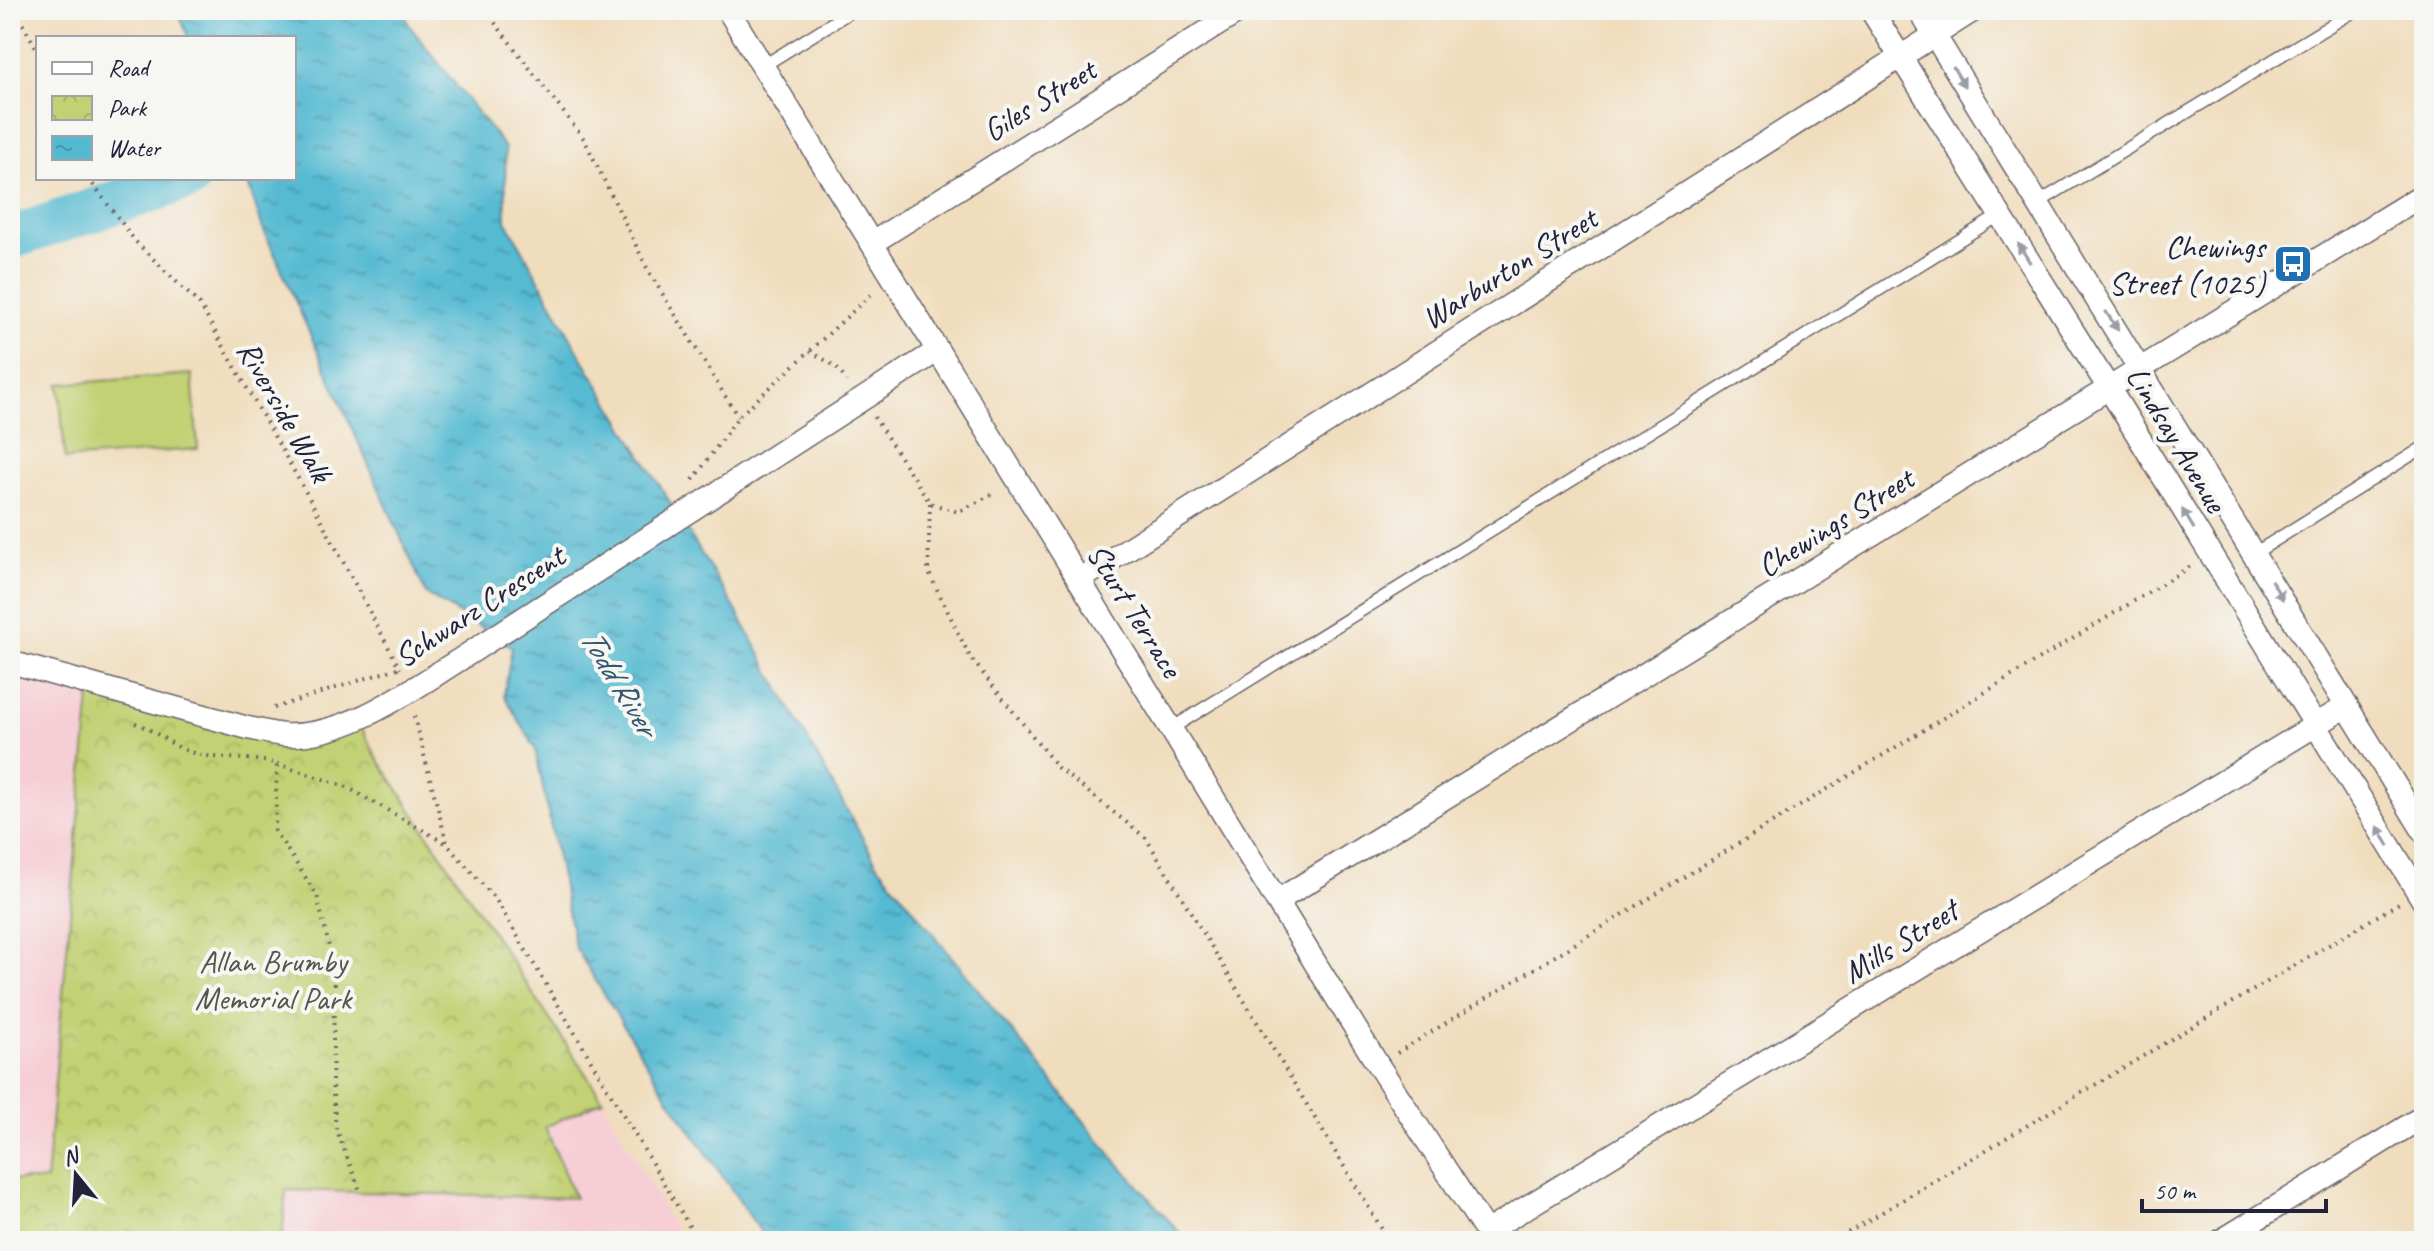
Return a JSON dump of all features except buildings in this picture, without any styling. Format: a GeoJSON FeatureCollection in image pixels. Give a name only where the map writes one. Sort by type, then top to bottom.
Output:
{"type":"FeatureCollection","features":[{"type":"Feature","properties":{"kind":"street","name":"Sturt Terrace"},"geometry":{"type":"LineString","coordinates":[[728,10],[1378,1065],[1489,1236]]}},
{"type":"Feature","properties":{"kind":"street","name":"Giles Street"},"geometry":{"type":"LineString","coordinates":[[872,243],[1241,10]]}},
{"type":"Feature","properties":{"kind":"street","name":"Lindsay Avenue"},"geometry":{"type":"LineString","coordinates":[[1871,10],[2110,390],[2421,897]]}},
{"type":"Feature","properties":{"kind":"street","name":"Lindsay Avenue"},"geometry":{"type":"LineString","coordinates":[[1919,10],[2036,204],[2143,370],[2424,832]]}},
{"type":"Feature","properties":{"kind":"street","name":"Warburton Street"},"geometry":{"type":"LineString","coordinates":[[1079,580],[1974,10]]}},
{"type":"Feature","properties":{"kind":"street","name":"Chewings Street"},"geometry":{"type":"LineString","coordinates":[[1277,901],[2424,194]]}},
{"type":"Feature","properties":{"kind":"street","name":"Schwarz Crescent"},"geometry":{"type":"LineString","coordinates":[[10,662],[248,728],[285,735],[320,732],[408,691],[937,351]]}},
{"type":"Feature","properties":{"kind":"street","name":"Mills Street"},"geometry":{"type":"LineString","coordinates":[[1489,1236],[2347,706]]}},
{"type":"Feature","properties":{"kind":"street"},"geometry":{"type":"LineString","coordinates":[[2221,1241],[2424,1116]]}},
{"type":"Feature","properties":{"kind":"lane"},"geometry":{"type":"LineString","coordinates":[[763,66],[853,10]]}},
{"type":"Feature","properties":{"kind":"lane"},"geometry":{"type":"LineString","coordinates":[[2036,204],[2356,10]]}},
{"type":"Feature","properties":{"kind":"lane"},"geometry":{"type":"LineString","coordinates":[[1172,728],[2000,215]]}},
{"type":"Feature","properties":{"kind":"lane"},"geometry":{"type":"LineString","coordinates":[[2255,553],[2424,447]]}},
{"type":"Feature","properties":{"kind":"path"},"geometry":{"type":"LineString","coordinates":[[15,10],[36,47]]}},
{"type":"Feature","properties":{"kind":"path"},"geometry":{"type":"LineString","coordinates":[[485,10],[584,139],[649,272],[738,417]]}},
{"type":"Feature","properties":{"kind":"path","name":"Riverside Walk"},"geometry":{"type":"LineString","coordinates":[[90,180],[136,242],[200,305],[399,668],[408,691],[447,844]]}},
{"type":"Feature","properties":{"kind":"path"},"geometry":{"type":"LineString","coordinates":[[686,489],[738,417],[891,276]]}},
{"type":"Feature","properties":{"kind":"path"},"geometry":{"type":"LineString","coordinates":[[810,351],[835,366],[862,400],[930,503],[928,571],[970,657],[1058,768],[1146,838],[1389,1241]]}},
{"type":"Feature","properties":{"kind":"path"},"geometry":{"type":"LineString","coordinates":[[930,503],[958,512],[1017,482]]}},
{"type":"Feature","properties":{"kind":"path"},"geometry":{"type":"LineString","coordinates":[[1378,1065],[2209,554]]}},
{"type":"Feature","properties":{"kind":"path"},"geometry":{"type":"LineString","coordinates":[[262,706],[275,708],[411,664]]}},
{"type":"Feature","properties":{"kind":"path"},"geometry":{"type":"LineString","coordinates":[[128,721],[157,731],[184,750],[205,755],[254,757],[345,786],[447,844],[496,900],[698,1241]]}},
{"type":"Feature","properties":{"kind":"path"},"geometry":{"type":"LineString","coordinates":[[248,728],[277,764],[275,831],[317,895],[335,972],[332,1082],[336,1128],[360,1191]]}},
{"type":"Feature","properties":{"kind":"path"},"geometry":{"type":"LineString","coordinates":[[1834,1241],[2421,897]]}},
{"type":"Feature","properties":{"kind":"shaded area"},"geometry":{"type":"Polygon","coordinates":[[[10,662],[91,685],[46,1180],[10,1180],[10,662]]]}},
{"type":"Feature","properties":{"kind":"shaded area"},"geometry":{"type":"Polygon","coordinates":[[[603,1100],[682,1241],[282,1241],[285,1190],[574,1197],[544,1127],[603,1100]]]}},
{"type":"Feature","properties":{"kind":"green space"},"geometry":{"type":"Polygon","coordinates":[[[192,374],[198,449],[65,459],[59,384],[192,374]]]}},
{"type":"Feature","properties":{"kind":"green space","name":"Allan Brumby Memorial Park"},"geometry":{"type":"Polygon","coordinates":[[[91,685],[285,735],[356,717],[376,756],[603,1100],[545,1127],[575,1198],[286,1190],[282,1241],[10,1241],[10,1180],[46,1180],[91,685]]]}},
{"type":"Feature","properties":{"kind":"water","name":"Todd River"},"geometry":{"type":"Polygon","coordinates":[[[177,10],[403,10],[409,25],[505,148],[506,220],[581,356],[734,607],[877,864],[1112,1156],[1187,1241],[767,1241],[665,1093],[575,947],[535,748],[504,695],[512,647],[426,594],[262,226],[247,180],[296,180],[296,36],[188,36],[177,10]]]}},
{"type":"Feature","properties":{"kind":"waterway"},"geometry":{"type":"LineString","coordinates":[[10,238],[183,180]]}},
{"type":"Feature","properties":{"kind":"place","name":"Chewings Street (1025)"},"geometry":{"type":"Point","coordinates":[2293,264]}}]}
